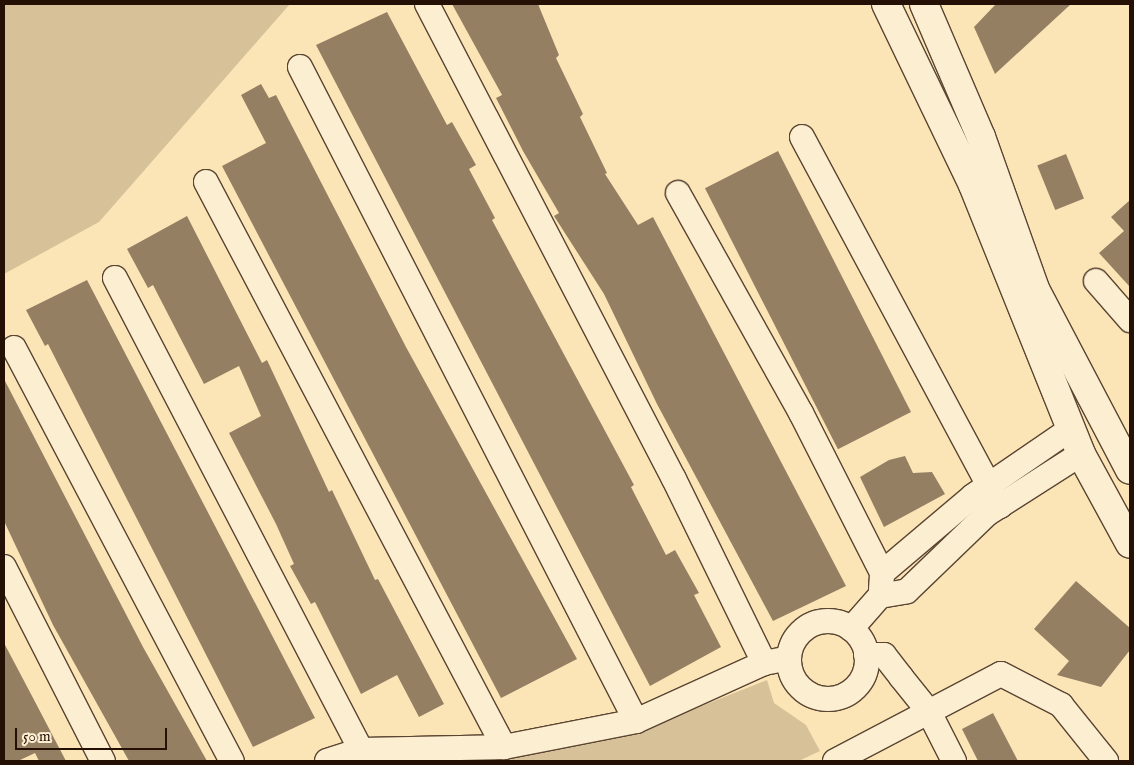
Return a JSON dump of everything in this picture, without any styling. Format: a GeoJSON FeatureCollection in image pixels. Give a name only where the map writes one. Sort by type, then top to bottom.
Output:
{"type":"FeatureCollection","features":[{"type":"Feature","properties":{"kind":"street"},"geometry":{"type":"LineString","coordinates":[[427,4],[669,470],[764,663]]}},
{"type":"Feature","properties":{"kind":"street"},"geometry":{"type":"LineString","coordinates":[[886,4],[955,148],[1072,428],[1081,454],[1130,544]]}},
{"type":"Feature","properties":{"kind":"street"},"geometry":{"type":"LineString","coordinates":[[924,4],[980,137],[1035,289],[1130,470]]}},
{"type":"Feature","properties":{"kind":"street"},"geometry":{"type":"LineString","coordinates":[[300,67],[636,721]]}},
{"type":"Feature","properties":{"kind":"street"},"geometry":{"type":"LineString","coordinates":[[802,136],[1000,506]]}},
{"type":"Feature","properties":{"kind":"street"},"geometry":{"type":"LineString","coordinates":[[955,148],[980,137]]}},
{"type":"Feature","properties":{"kind":"street"},"geometry":{"type":"LineString","coordinates":[[206,182],[504,748]]}},
{"type":"Feature","properties":{"kind":"street"},"geometry":{"type":"LineString","coordinates":[[678,193],[801,413],[881,584],[907,591],[1000,506],[1081,454]]}},
{"type":"Feature","properties":{"kind":"street"},"geometry":{"type":"LineString","coordinates":[[115,278],[362,750]]}},
{"type":"Feature","properties":{"kind":"street"},"geometry":{"type":"LineString","coordinates":[[1096,281],[1130,320]]}},
{"type":"Feature","properties":{"kind":"street"},"geometry":{"type":"LineString","coordinates":[[14,348],[232,761]]}},
{"type":"Feature","properties":{"kind":"street"},"geometry":{"type":"LineString","coordinates":[[851,629],[881,584],[989,485],[1072,428]]}},
{"type":"Feature","properties":{"kind":"street"},"geometry":{"type":"LineString","coordinates":[[4,567],[103,761]]}},
{"type":"Feature","properties":{"kind":"street"},"geometry":{"type":"LineString","coordinates":[[833,622],[851,629],[863,643],[866,655],[862,680],[848,693],[830,699],[805,692],[790,672],[789,658],[792,646],[808,627],[833,622]]}},
{"type":"Feature","properties":{"kind":"street"},"geometry":{"type":"LineString","coordinates":[[866,655],[884,655],[930,712],[954,761]]}},
{"type":"Feature","properties":{"kind":"street"},"geometry":{"type":"LineString","coordinates":[[327,761],[362,750],[504,748],[636,721],[764,663],[789,658]]}},
{"type":"Feature","properties":{"kind":"street"},"geometry":{"type":"LineString","coordinates":[[835,761],[1001,674],[1061,704],[1106,761]]}},
{"type":"Feature","properties":{"kind":"shaded area"},"geometry":{"type":"Polygon","coordinates":[[[4,4],[290,4],[99,222],[4,274],[4,4]]]}},
{"type":"Feature","properties":{"kind":"shaded area"},"geometry":{"type":"Polygon","coordinates":[[[767,680],[774,703],[806,725],[820,751],[799,761],[350,761],[651,726],[767,680]]]}},
{"type":"Feature","properties":{"kind":"building"},"geometry":{"type":"Polygon","coordinates":[[[452,4],[538,4],[559,55],[556,58],[583,114],[580,117],[607,173],[605,174],[638,225],[653,217],[846,586],[773,621],[657,404],[604,294],[554,216],[559,213],[523,151],[496,98],[502,95],[452,4]]]}},
{"type":"Feature","properties":{"kind":"building"},"geometry":{"type":"Polygon","coordinates":[[[996,4],[1071,4],[995,74],[974,27],[996,4]]]}},
{"type":"Feature","properties":{"kind":"building"},"geometry":{"type":"Polygon","coordinates":[[[387,12],[447,125],[452,122],[476,165],[469,169],[495,218],[492,220],[634,485],[631,487],[666,555],[675,550],[699,593],[694,595],[721,647],[650,686],[316,45],[387,12]]]}},
{"type":"Feature","properties":{"kind":"building"},"geometry":{"type":"Polygon","coordinates":[[[261,84],[269,98],[276,95],[406,347],[577,659],[501,698],[222,166],[266,143],[241,95],[261,84]]]}},
{"type":"Feature","properties":{"kind":"building"},"geometry":{"type":"Polygon","coordinates":[[[778,151],[911,412],[838,449],[705,188],[778,151]]]}},
{"type":"Feature","properties":{"kind":"building"},"geometry":{"type":"Polygon","coordinates":[[[1066,154],[1084,199],[1055,210],[1037,166],[1066,154]]]}},
{"type":"Feature","properties":{"kind":"building"},"geometry":{"type":"Polygon","coordinates":[[[1130,200],[1130,287],[1099,253],[1124,231],[1111,217],[1130,200]]]}},
{"type":"Feature","properties":{"kind":"building"},"geometry":{"type":"Polygon","coordinates":[[[187,216],[262,363],[267,360],[329,492],[332,490],[375,580],[378,579],[444,704],[419,717],[397,675],[361,694],[315,602],[311,604],[290,566],[294,564],[276,524],[229,433],[261,416],[239,366],[204,384],[153,285],[148,288],[127,249],[187,216]]]}},
{"type":"Feature","properties":{"kind":"building"},"geometry":{"type":"Polygon","coordinates":[[[87,280],[315,718],[253,747],[48,344],[45,346],[26,310],[87,280]]]}},
{"type":"Feature","properties":{"kind":"building"},"geometry":{"type":"Polygon","coordinates":[[[4,379],[143,647],[207,761],[129,761],[53,625],[4,521],[4,379]]]}},
{"type":"Feature","properties":{"kind":"building"},"geometry":{"type":"Polygon","coordinates":[[[905,456],[913,473],[932,472],[945,494],[884,527],[860,477],[889,460],[905,456]]]}},
{"type":"Feature","properties":{"kind":"building"},"geometry":{"type":"Polygon","coordinates":[[[1076,581],[1130,628],[1130,650],[1101,687],[1057,675],[1069,661],[1034,629],[1076,581]]]}},
{"type":"Feature","properties":{"kind":"building"},"geometry":{"type":"Polygon","coordinates":[[[4,643],[66,761],[39,761],[35,753],[18,761],[4,761],[4,643]]]}},
{"type":"Feature","properties":{"kind":"building"},"geometry":{"type":"Polygon","coordinates":[[[993,713],[1018,761],[978,761],[962,729],[993,713]]]}}]}
